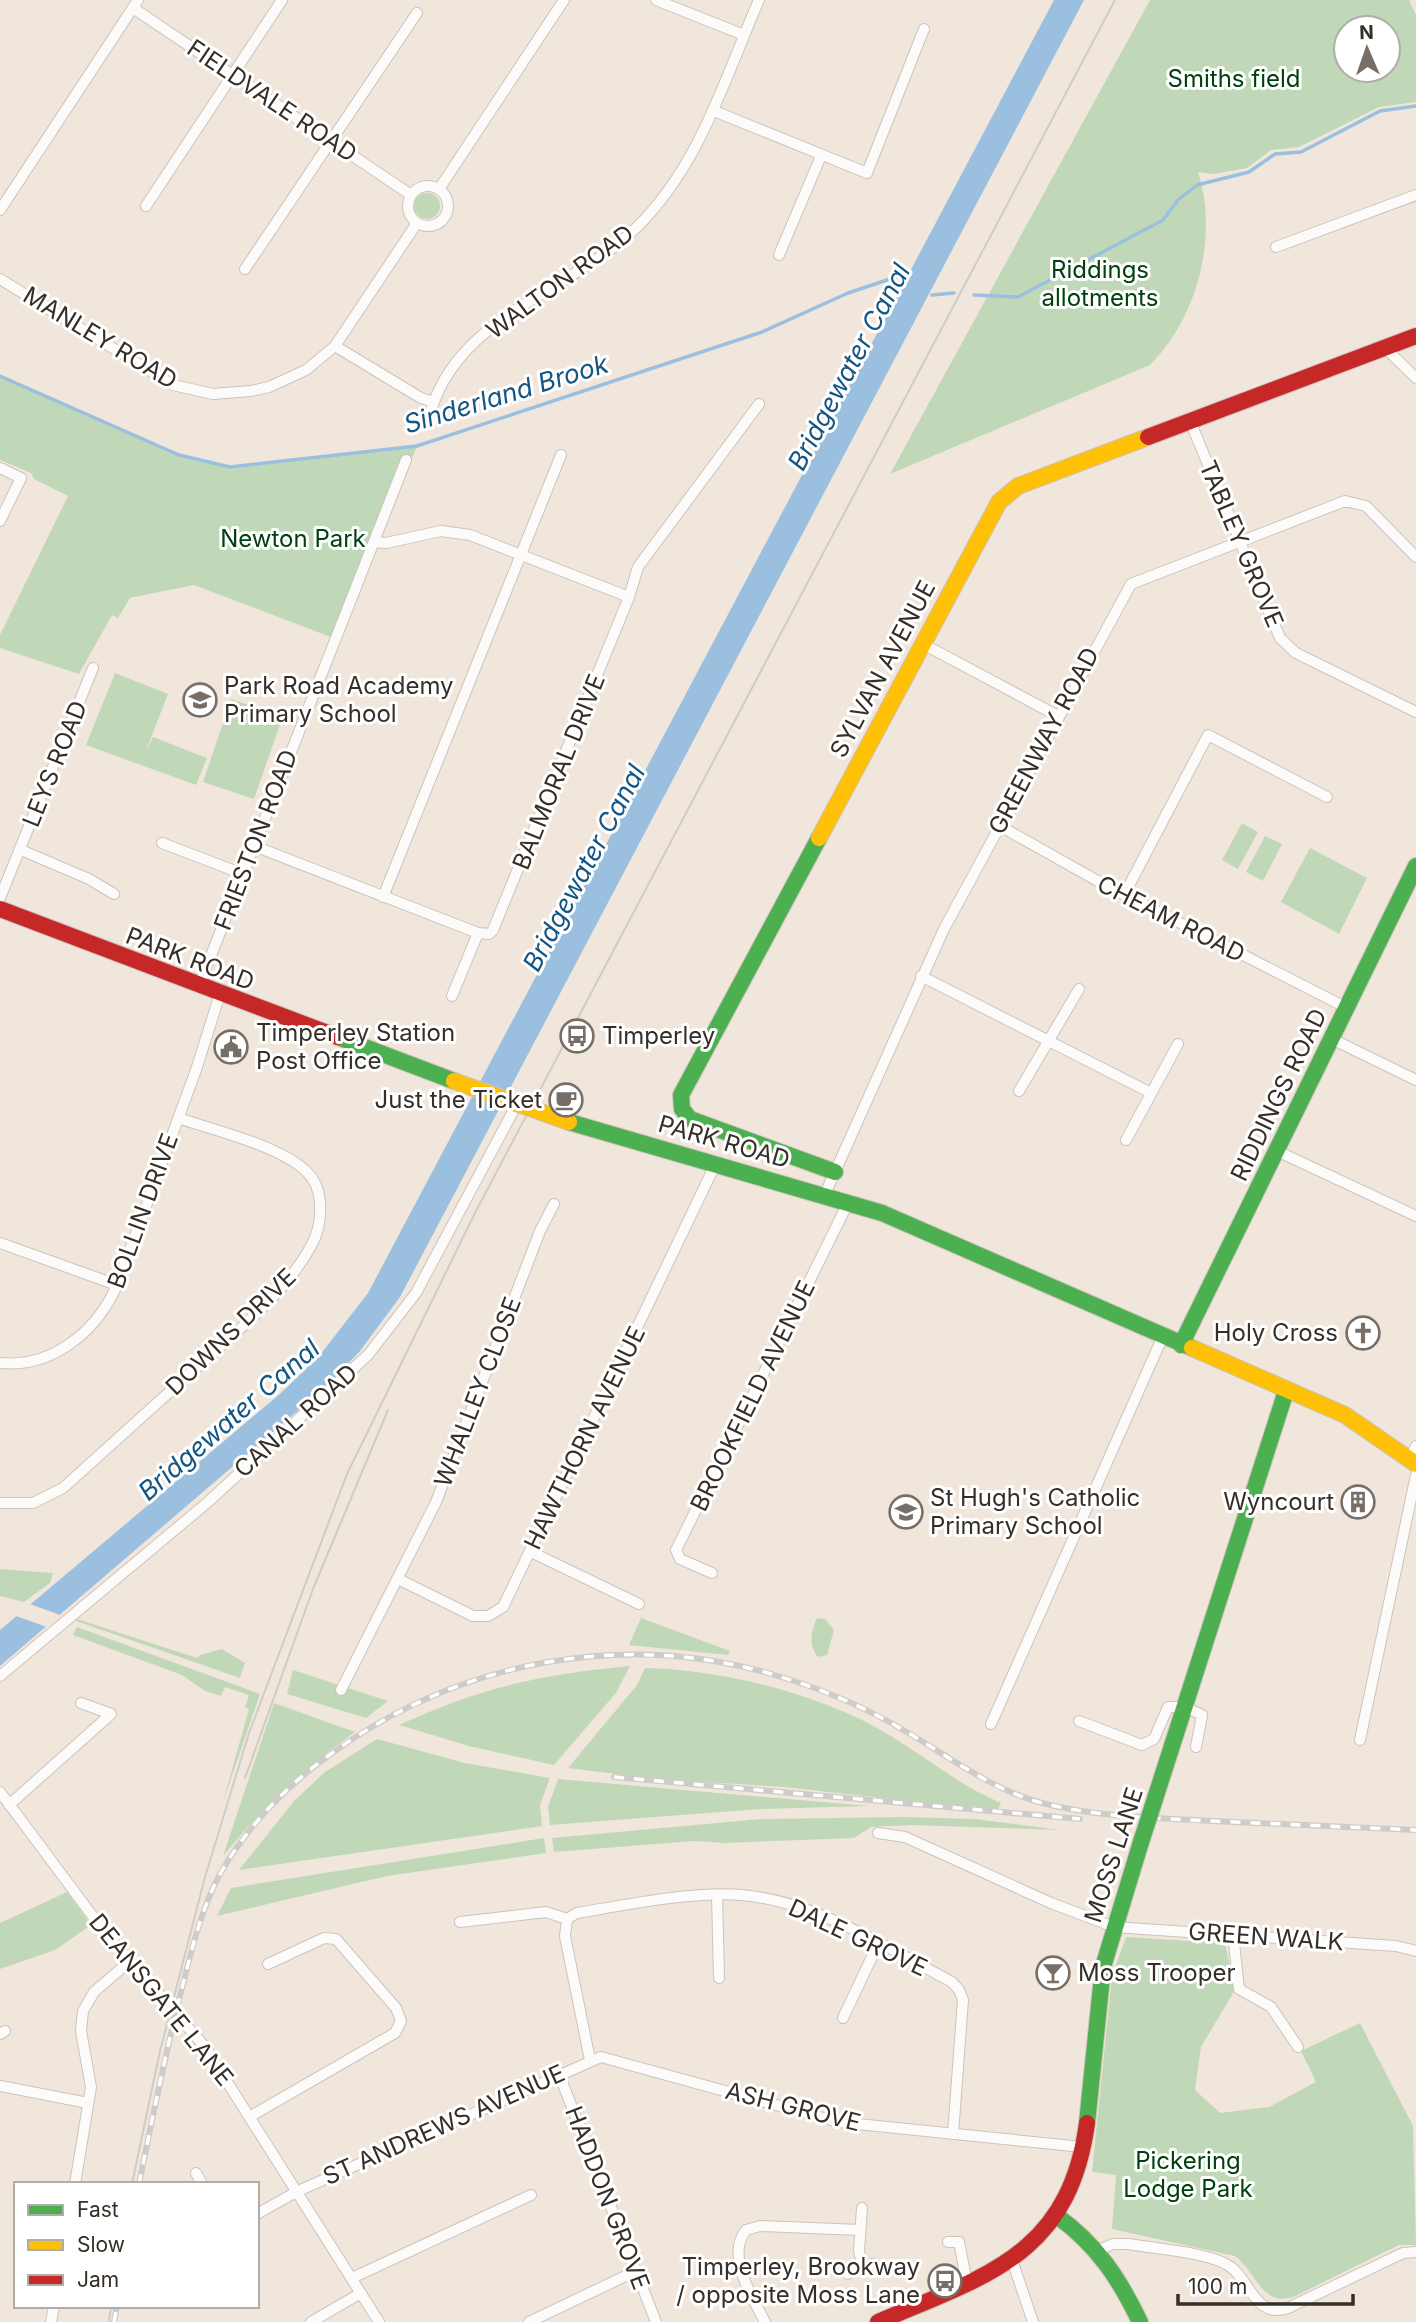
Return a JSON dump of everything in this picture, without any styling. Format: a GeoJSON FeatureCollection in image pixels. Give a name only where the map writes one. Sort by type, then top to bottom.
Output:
{"type":"FeatureCollection","features":[{"type":"Feature","properties":{"kind":"street"},"geometry":{"type":"LineString","coordinates":[[146,206],[282,0]]}},
{"type":"Feature","properties":{"kind":"street"},"geometry":{"type":"LineString","coordinates":[[439,189],[564,0]]}},
{"type":"Feature","properties":{"kind":"street"},"geometry":{"type":"LineString","coordinates":[[656,0],[744,35]]}},
{"type":"Feature","properties":{"kind":"street","name":"WALTON ROAD"},"geometry":{"type":"LineString","coordinates":[[335,346],[433,407],[449,376],[490,329],[578,273],[636,228],[684,169],[714,111],[759,0]]}},
{"type":"Feature","properties":{"kind":"street"},"geometry":{"type":"LineString","coordinates":[[0,209],[135,4]]}},
{"type":"Feature","properties":{"kind":"street","name":"FIELDVALE ROAD"},"geometry":{"type":"LineString","coordinates":[[135,4],[411,195]]}},
{"type":"Feature","properties":{"kind":"street"},"geometry":{"type":"LineString","coordinates":[[245,269],[417,13]]}},
{"type":"Feature","properties":{"kind":"street"},"geometry":{"type":"LineString","coordinates":[[714,111],[867,173],[924,29]]}},
{"type":"Feature","properties":{"kind":"street"},"geometry":{"type":"LineString","coordinates":[[779,255],[821,156]]}},
{"type":"Feature","properties":{"kind":"street"},"geometry":{"type":"LineString","coordinates":[[427,186],[439,189],[447,201],[446,214],[430,226],[416,223],[409,213],[411,195],[427,186]]}},
{"type":"Feature","properties":{"kind":"street"},"geometry":{"type":"LineString","coordinates":[[1276,247],[1416,195]]}},
{"type":"Feature","properties":{"kind":"street","name":"MANLEY ROAD"},"geometry":{"type":"LineString","coordinates":[[0,278],[155,377],[192,391],[234,393],[269,387],[306,370],[335,346],[416,223]]}},
{"type":"Feature","properties":{"kind":"street","name":"SYLVAN AVENUE"},"geometry":{"type":"LineString","coordinates":[[835,1172],[690,1119],[684,1114],[681,1098],[999,502],[1011,489],[1416,336]]}},
{"type":"Feature","properties":{"kind":"street"},"geometry":{"type":"LineString","coordinates":[[1385,348],[1416,378]]}},
{"type":"Feature","properties":{"kind":"street","name":"BALMORAL DRIVE"},"geometry":{"type":"LineString","coordinates":[[478,933],[488,934],[497,926],[629,597],[638,567],[648,550],[759,404]]}},
{"type":"Feature","properties":{"kind":"street","name":"TABLEY GROVE"},"geometry":{"type":"LineString","coordinates":[[1190,421],[1276,632],[1286,645],[1416,712]]}},
{"type":"Feature","properties":{"kind":"street"},"geometry":{"type":"LineString","coordinates":[[383,897],[561,455]]}},
{"type":"Feature","properties":{"kind":"street","name":"FRIESTON ROAD"},"geometry":{"type":"LineString","coordinates":[[199,986],[406,460]]}},
{"type":"Feature","properties":{"kind":"street"},"geometry":{"type":"LineString","coordinates":[[0,468],[21,478],[0,521]]}},
{"type":"Feature","properties":{"kind":"street","name":"GREENWAY ROAD"},"geometry":{"type":"LineString","coordinates":[[825,1194],[921,976],[998,825],[1131,584],[1335,503],[1353,500],[1366,506],[1416,557]]}},
{"type":"Feature","properties":{"kind":"street"},"geometry":{"type":"LineString","coordinates":[[374,542],[386,543],[451,531],[470,534],[629,597]]}},
{"type":"Feature","properties":{"kind":"street"},"geometry":{"type":"LineString","coordinates":[[923,644],[1058,716]]}},
{"type":"Feature","properties":{"kind":"street","name":"LEYS ROAD"},"geometry":{"type":"LineString","coordinates":[[0,898],[93,668]]}},
{"type":"Feature","properties":{"kind":"street"},"geometry":{"type":"LineString","coordinates":[[1124,895],[1208,735],[1327,797]]}},
{"type":"Feature","properties":{"kind":"street","name":"CHEAM ROAD"},"geometry":{"type":"LineString","coordinates":[[998,825],[1124,895],[1347,1008]]}},
{"type":"Feature","properties":{"kind":"street"},"geometry":{"type":"LineString","coordinates":[[162,843],[243,874]]}},
{"type":"Feature","properties":{"kind":"street"},"geometry":{"type":"LineString","coordinates":[[254,846],[478,933],[452,996]]}},
{"type":"Feature","properties":{"kind":"street"},"geometry":{"type":"LineString","coordinates":[[21,849],[81,875],[114,894]]}},
{"type":"Feature","properties":{"kind":"street","name":"RIDDINGS ROAD"},"geometry":{"type":"LineString","coordinates":[[1181,1345],[1416,866]]}},
{"type":"Feature","properties":{"kind":"street","name":"PARK ROAD"},"geometry":{"type":"LineString","coordinates":[[0,909],[220,994],[569,1122],[849,1201],[1345,1415],[1414,1457]]}},
{"type":"Feature","properties":{"kind":"street"},"geometry":{"type":"LineString","coordinates":[[921,976],[1151,1093]]}},
{"type":"Feature","properties":{"kind":"street"},"geometry":{"type":"LineString","coordinates":[[1019,1091],[1080,990]]}},
{"type":"Feature","properties":{"kind":"street","name":"BOLLIN DRIVE"},"geometry":{"type":"LineString","coordinates":[[0,1363],[36,1362],[78,1339],[102,1316],[117,1285],[220,994]]}},
{"type":"Feature","properties":{"kind":"street"},"geometry":{"type":"LineString","coordinates":[[1332,1039],[1416,1080]]}},
{"type":"Feature","properties":{"kind":"street"},"geometry":{"type":"LineString","coordinates":[[1126,1140],[1179,1045]]}},
{"type":"Feature","properties":{"kind":"street","name":"CANAL ROAD"},"geometry":{"type":"LineString","coordinates":[[0,1676],[208,1502],[368,1355],[416,1293],[517,1104]]}},
{"type":"Feature","properties":{"kind":"street","name":"DOWNS DRIVE"},"geometry":{"type":"LineString","coordinates":[[0,1503],[25,1505],[45,1499],[63,1488],[252,1318],[299,1267],[313,1242],[320,1202],[313,1179],[301,1167],[278,1154],[178,1118]]}},
{"type":"Feature","properties":{"kind":"street"},"geometry":{"type":"LineString","coordinates":[[1277,1151],[1416,1216]]}},
{"type":"Feature","properties":{"kind":"street","name":"HAWTHORN AVENUE"},"geometry":{"type":"LineString","coordinates":[[398,1579],[473,1616],[488,1616],[506,1603],[716,1163]]}},
{"type":"Feature","properties":{"kind":"street","name":"BROOKFIELD AVENUE"},"geometry":{"type":"LineString","coordinates":[[712,1573],[680,1559],[677,1550],[849,1201]]}},
{"type":"Feature","properties":{"kind":"street","name":"WHALLEY CLOSE"},"geometry":{"type":"LineString","coordinates":[[341,1690],[436,1502],[540,1231],[554,1204]]}},
{"type":"Feature","properties":{"kind":"street"},"geometry":{"type":"LineString","coordinates":[[0,1243],[117,1285]]}},
{"type":"Feature","properties":{"kind":"street"},"geometry":{"type":"LineString","coordinates":[[991,1724],[1163,1336]]}},
{"type":"Feature","properties":{"kind":"street","name":"MOSS LANE"},"geometry":{"type":"LineString","coordinates":[[878,2322],[1012,2260],[1057,2216],[1073,2186],[1083,2147],[1101,1984],[1114,1927],[1286,1391]]}},
{"type":"Feature","properties":{"kind":"street"},"geometry":{"type":"LineString","coordinates":[[1360,1740],[1416,1475]]}},
{"type":"Feature","properties":{"kind":"street"},"geometry":{"type":"LineString","coordinates":[[531,1552],[639,1604]]}},
{"type":"Feature","properties":{"kind":"street"},"geometry":{"type":"LineString","coordinates":[[9,1805],[111,1714],[81,1703]]}},
{"type":"Feature","properties":{"kind":"street"},"geometry":{"type":"LineString","coordinates":[[1079,1721],[1142,1745],[1154,1739],[1168,1707],[1185,1707],[1202,1715],[1196,1747]]}},
{"type":"Feature","properties":{"kind":"street","name":"DEANSGATE LANE"},"geometry":{"type":"LineString","coordinates":[[0,1792],[130,1961],[196,2035],[251,2116],[379,2322]]}},
{"type":"Feature","properties":{"kind":"street","name":"GREEN WALK"},"geometry":{"type":"LineString","coordinates":[[878,1833],[905,1837],[1051,1903],[1114,1927],[1406,1947],[1416,1951]]}},
{"type":"Feature","properties":{"kind":"street"},"geometry":{"type":"LineString","coordinates":[[717,1895],[719,1978]]}},
{"type":"Feature","properties":{"kind":"street","name":"DALE GROVE"},"geometry":{"type":"LineString","coordinates":[[567,1919],[576,1913],[717,1895],[752,1896],[803,1908],[953,1982],[961,1993],[953,2134]]}},
{"type":"Feature","properties":{"kind":"street"},"geometry":{"type":"LineString","coordinates":[[460,1922],[546,1912],[567,1919],[565,1936],[590,2060]]}},
{"type":"Feature","properties":{"kind":"street"},"geometry":{"type":"LineString","coordinates":[[1233,1934],[1239,1989],[1271,2007],[1298,2047]]}},
{"type":"Feature","properties":{"kind":"street"},"geometry":{"type":"LineString","coordinates":[[251,2116],[395,2033],[401,2021],[396,2008],[337,1939],[324,1938],[268,1964]]}},
{"type":"Feature","properties":{"kind":"street"},"geometry":{"type":"LineString","coordinates":[[844,2018],[878,1944]]}},
{"type":"Feature","properties":{"kind":"street"},"geometry":{"type":"LineString","coordinates":[[75,2182],[88,2104],[89,2067],[81,2031],[83,2011],[94,1992],[130,1961]]}},
{"type":"Feature","properties":{"kind":"street","name":"ASH GROVE"},"geometry":{"type":"LineString","coordinates":[[590,2060],[605,2057],[626,2062],[838,2122],[1083,2147]]}},
{"type":"Feature","properties":{"kind":"street","name":"ST ANDREWS AVENUE"},"geometry":{"type":"LineString","coordinates":[[259,2213],[298,2191],[590,2060]]}},
{"type":"Feature","properties":{"kind":"street","name":"HADDON GROVE"},"geometry":{"type":"LineString","coordinates":[[559,2074],[656,2322]]}},
{"type":"Feature","properties":{"kind":"street"},"geometry":{"type":"LineString","coordinates":[[0,2086],[88,2104]]}},
{"type":"Feature","properties":{"kind":"street"},"geometry":{"type":"LineString","coordinates":[[196,2172],[201,2182]]}},
{"type":"Feature","properties":{"kind":"street"},"geometry":{"type":"LineString","coordinates":[[352,2278],[531,2195]]}},
{"type":"Feature","properties":{"kind":"street"},"geometry":{"type":"LineString","coordinates":[[848,2274],[868,2266],[859,2251],[862,2208]]}},
{"type":"Feature","properties":{"kind":"street"},"geometry":{"type":"LineString","coordinates":[[1057,2216],[1099,2250],[1117,2273],[1140,2322]]}},
{"type":"Feature","properties":{"kind":"street"},"geometry":{"type":"LineString","coordinates":[[765,2322],[741,2269],[740,2243],[746,2230],[760,2226],[860,2230]]}},
{"type":"Feature","properties":{"kind":"street"},"geometry":{"type":"LineString","coordinates":[[954,2242],[967,2283]]}},
{"type":"Feature","properties":{"kind":"street"},"geometry":{"type":"LineString","coordinates":[[1099,2250],[1113,2244],[1129,2244],[1222,2263],[1236,2272],[1262,2306],[1276,2311],[1288,2308],[1403,2253],[1416,2252]]}},
{"type":"Feature","properties":{"kind":"street"},"geometry":{"type":"LineString","coordinates":[[1012,2260],[1033,2322]]}},
{"type":"Feature","properties":{"kind":"street"},"geometry":{"type":"LineString","coordinates":[[529,2322],[636,2271]]}},
{"type":"Feature","properties":{"kind":"street"},"geometry":{"type":"LineString","coordinates":[[311,2322],[361,2293]]}},
{"type":"Feature","properties":{"kind":"street"},"geometry":{"type":"LineString","coordinates":[[37,2317],[51,2321]]}},
{"type":"Feature","properties":{"kind":"green space","name":"Riddings allotments"},"geometry":{"type":"Polygon","coordinates":[[[1150,0],[1409,0],[1416,15],[1416,102],[1379,107],[1299,147],[1271,150],[1247,168],[1214,174],[1198,172],[1206,223],[1199,275],[1180,324],[1150,365],[890,474],[1150,0]]]}},
{"type":"Feature","properties":{"kind":"green space"},"geometry":{"type":"Polygon","coordinates":[[[427,193],[436,197],[440,206],[436,215],[427,219],[418,215],[414,206],[418,197],[427,193]]]}},
{"type":"Feature","properties":{"kind":"green space","name":"Newton Park"},"geometry":{"type":"Polygon","coordinates":[[[0,376],[179,455],[230,467],[417,446],[336,639],[194,585],[130,598],[118,618],[112,615],[79,674],[0,648],[0,635],[68,496],[34,479],[31,473],[0,460],[0,376]]]}},
{"type":"Feature","properties":{"kind":"green space"},"geometry":{"type":"Polygon","coordinates":[[[115,673],[168,694],[145,753],[153,737],[207,758],[196,785],[86,745],[115,673]]]}},
{"type":"Feature","properties":{"kind":"green space"},"geometry":{"type":"Polygon","coordinates":[[[231,699],[283,716],[254,799],[203,782],[231,699]]]}},
{"type":"Feature","properties":{"kind":"green space"},"geometry":{"type":"Polygon","coordinates":[[[1242,823],[1258,832],[1238,869],[1222,860],[1242,823]]]}},
{"type":"Feature","properties":{"kind":"green space"},"geometry":{"type":"Polygon","coordinates":[[[1265,836],[1282,844],[1263,881],[1246,872],[1265,836]]]}},
{"type":"Feature","properties":{"kind":"green space"},"geometry":{"type":"Polygon","coordinates":[[[1310,848],[1367,878],[1339,934],[1281,902],[1310,848]]]}},
{"type":"Feature","properties":{"kind":"green space"},"geometry":{"type":"Polygon","coordinates":[[[0,1569],[53,1573],[50,1583],[24,1602],[0,1596],[0,1569]]]}},
{"type":"Feature","properties":{"kind":"green space"},"geometry":{"type":"Polygon","coordinates":[[[641,1618],[730,1651],[728,1655],[629,1645],[641,1618]]]}},
{"type":"Feature","properties":{"kind":"green space"},"geometry":{"type":"Polygon","coordinates":[[[817,1618],[825,1619],[834,1630],[827,1655],[818,1657],[811,1638],[817,1618]]]}},
{"type":"Feature","properties":{"kind":"green space"},"geometry":{"type":"Polygon","coordinates":[[[77,1619],[197,1658],[222,1649],[245,1663],[240,1678],[76,1621],[77,1619]]]}},
{"type":"Feature","properties":{"kind":"green space"},"geometry":{"type":"Polygon","coordinates":[[[77,1627],[260,1694],[222,1805],[249,1709],[245,1707],[249,1695],[225,1687],[221,1696],[205,1691],[182,1675],[73,1635],[77,1627]]]}},
{"type":"Feature","properties":{"kind":"green space"},"geometry":{"type":"Polygon","coordinates":[[[630,1666],[616,1693],[554,1765],[469,1746],[399,1725],[484,1692],[567,1673],[630,1666]]]}},
{"type":"Feature","properties":{"kind":"green space"},"geometry":{"type":"Polygon","coordinates":[[[645,1668],[740,1679],[835,1708],[891,1736],[958,1780],[1001,1803],[997,1811],[784,1787],[656,1779],[568,1768],[637,1685],[645,1668]]]}},
{"type":"Feature","properties":{"kind":"green space"},"geometry":{"type":"Polygon","coordinates":[[[293,1670],[388,1701],[366,1718],[287,1694],[293,1670]]]}},
{"type":"Feature","properties":{"kind":"green space"},"geometry":{"type":"Polygon","coordinates":[[[274,1703],[355,1732],[284,1790],[223,1856],[274,1703]]]}},
{"type":"Feature","properties":{"kind":"green space"},"geometry":{"type":"Polygon","coordinates":[[[377,1739],[465,1763],[550,1778],[540,1805],[542,1826],[239,1870],[294,1801],[325,1772],[377,1739]]]}},
{"type":"Feature","properties":{"kind":"green space"},"geometry":{"type":"Polygon","coordinates":[[[558,1779],[869,1806],[760,1809],[550,1825],[548,1807],[558,1779]]]}},
{"type":"Feature","properties":{"kind":"green space"},"geometry":{"type":"Polygon","coordinates":[[[761,1819],[975,1819],[1060,1830],[911,1825],[871,1827],[854,1838],[725,1843],[694,1841],[554,1852],[552,1838],[761,1819]]]}},
{"type":"Feature","properties":{"kind":"green space"},"geometry":{"type":"Polygon","coordinates":[[[544,1838],[546,1853],[387,1876],[217,1916],[231,1888],[544,1838]]]}},
{"type":"Feature","properties":{"kind":"green space"},"geometry":{"type":"Polygon","coordinates":[[[67,1892],[91,1925],[55,1950],[0,1969],[0,1923],[67,1892]]]}},
{"type":"Feature","properties":{"kind":"green space","name":"Pickering Lodge Park"},"geometry":{"type":"Polygon","coordinates":[[[1126,1937],[1222,1943],[1226,1947],[1235,1990],[1201,2047],[1195,2090],[1220,2113],[1269,2107],[1316,2082],[1301,2051],[1360,2023],[1413,2126],[1416,2245],[1399,2245],[1293,2297],[1283,2299],[1267,2293],[1235,2256],[1112,2229],[1116,2175],[1092,2172],[1112,1976],[1126,1937]]]}},
{"type":"Feature","properties":{"kind":"water"},"geometry":{"type":"Polygon","coordinates":[[[1054,0],[1084,0],[400,1297],[360,1351],[330,1383],[0,1666],[0,1630],[281,1393],[320,1355],[368,1293],[1054,0]]]}},
{"type":"Feature","properties":{"kind":"pier"},"geometry":{"type":"Polygon","coordinates":[[[27,1603],[63,1616],[50,1628],[13,1615],[27,1603]]]}},
{"type":"Feature","properties":{"kind":"waterway"},"geometry":{"type":"LineString","coordinates":[[974,295],[1018,297],[1163,220],[1178,200],[1197,185],[1249,172],[1275,154],[1301,152],[1380,111],[1416,106]]}},
{"type":"Feature","properties":{"kind":"waterway","name":"Sinderland Brook"},"geometry":{"type":"LineString","coordinates":[[0,376],[179,455],[230,467],[417,446],[762,332],[848,293],[899,276]]}},
{"type":"Feature","properties":{"kind":"waterway"},"geometry":{"type":"LineString","coordinates":[[932,295],[954,293]]}},
{"type":"Feature","properties":{"kind":"tram line"},"geometry":{"type":"LineString","coordinates":[[132,2182],[160,2051],[205,1877],[249,1733],[347,1474],[475,1213],[1115,0]]}},
{"type":"Feature","properties":{"kind":"tram line"},"geometry":{"type":"LineString","coordinates":[[245,1778],[313,1589],[388,1410]]}},
{"type":"Feature","properties":{"kind":"tram line"},"geometry":{"type":"LineString","coordinates":[[109,2322],[111,2308]]}},
{"type":"Feature","properties":{"kind":"railway"},"geometry":{"type":"LineString","coordinates":[[139,2182],[192,1948],[206,1904],[229,1859],[281,1795],[328,1756],[378,1723],[431,1697],[486,1677],[544,1663],[602,1656],[661,1655],[720,1662],[778,1676],[843,1699],[890,1722],[1005,1790],[1042,1803],[1148,1818],[1416,1830]]}},
{"type":"Feature","properties":{"kind":"railway"},"geometry":{"type":"LineString","coordinates":[[614,1777],[1080,1819]]}},
{"type":"Feature","properties":{"kind":"railway"},"geometry":{"type":"LineString","coordinates":[[114,2322],[117,2308]]}},
{"type":"Feature","properties":{"kind":"traffic: fast"},"geometry":{"type":"LineString","coordinates":[[819,838],[681,1095],[682,1109],[690,1119],[835,1172]]}},
{"type":"Feature","properties":{"kind":"traffic: fast"},"geometry":{"type":"LineString","coordinates":[[1181,1345],[1416,866]]}},
{"type":"Feature","properties":{"kind":"traffic: fast"},"geometry":{"type":"LineString","coordinates":[[338,1037],[454,1081]]}},
{"type":"Feature","properties":{"kind":"traffic: fast"},"geometry":{"type":"LineString","coordinates":[[569,1122],[882,1213],[1192,1348]]}},
{"type":"Feature","properties":{"kind":"traffic: fast"},"geometry":{"type":"LineString","coordinates":[[1153,1805],[1286,1391]]}},
{"type":"Feature","properties":{"kind":"traffic: fast"},"geometry":{"type":"LineString","coordinates":[[1141,1842],[1153,1805]]}},
{"type":"Feature","properties":{"kind":"traffic: fast"},"geometry":{"type":"LineString","coordinates":[[1087,2123],[1103,1967],[1141,1842]]}},
{"type":"Feature","properties":{"kind":"traffic: fast"},"geometry":{"type":"LineString","coordinates":[[1057,2216],[1106,2263],[1140,2322]]}},
{"type":"Feature","properties":{"kind":"traffic: slow"},"geometry":{"type":"LineString","coordinates":[[819,838],[999,502],[1018,486],[1148,437]]}},
{"type":"Feature","properties":{"kind":"traffic: slow"},"geometry":{"type":"LineString","coordinates":[[454,1081],[569,1122]]}},
{"type":"Feature","properties":{"kind":"traffic: slow"},"geometry":{"type":"LineString","coordinates":[[1192,1348],[1345,1415],[1416,1464]]}},
{"type":"Feature","properties":{"kind":"traffic: jam"},"geometry":{"type":"LineString","coordinates":[[1148,437],[1416,336]]}},
{"type":"Feature","properties":{"kind":"traffic: jam"},"geometry":{"type":"LineString","coordinates":[[0,909],[338,1037]]}},
{"type":"Feature","properties":{"kind":"traffic: jam"},"geometry":{"type":"LineString","coordinates":[[878,2322],[986,2274],[1016,2255],[1041,2232],[1062,2204],[1077,2168],[1087,2123]]}},
{"type":"Feature","properties":{"kind":"place","name":"Park Road Academy Primary School"},"geometry":{"type":"Point","coordinates":[200,700]}},
{"type":"Feature","properties":{"kind":"place","name":"Timperley"},"geometry":{"type":"Point","coordinates":[577,1036]}},
{"type":"Feature","properties":{"kind":"place","name":"Timperley Station Post Office"},"geometry":{"type":"Point","coordinates":[231,1047]}},
{"type":"Feature","properties":{"kind":"place","name":"Just the Ticket"},"geometry":{"type":"Point","coordinates":[566,1100]}},
{"type":"Feature","properties":{"kind":"place","name":"Holy Cross"},"geometry":{"type":"Point","coordinates":[1363,1333]}},
{"type":"Feature","properties":{"kind":"place","name":"Wyncourt"},"geometry":{"type":"Point","coordinates":[1358,1502]}},
{"type":"Feature","properties":{"kind":"place","name":"St Hugh's Catholic Primary School"},"geometry":{"type":"Point","coordinates":[906,1512]}},
{"type":"Feature","properties":{"kind":"place","name":"Moss Trooper"},"geometry":{"type":"Point","coordinates":[1053,1973]}},
{"type":"Feature","properties":{"kind":"place","name":"Timperley, Brookway / opposite Moss Lane"},"geometry":{"type":"Point","coordinates":[945,2281]}},
{"type":"Feature","properties":{"kind":"park label","name":"Smiths field"},"geometry":{"type":"Point","coordinates":[1234,79]}},
{"type":"Feature","properties":{"kind":"water label","name":"Bridgewater Canal"},"geometry":{"type":"Point","coordinates":[849,367]}},
{"type":"Feature","properties":{"kind":"water label","name":"Bridgewater Canal"},"geometry":{"type":"Point","coordinates":[584,868]}},
{"type":"Feature","properties":{"kind":"water label","name":"Bridgewater Canal"},"geometry":{"type":"Point","coordinates":[229,1420]}}]}
